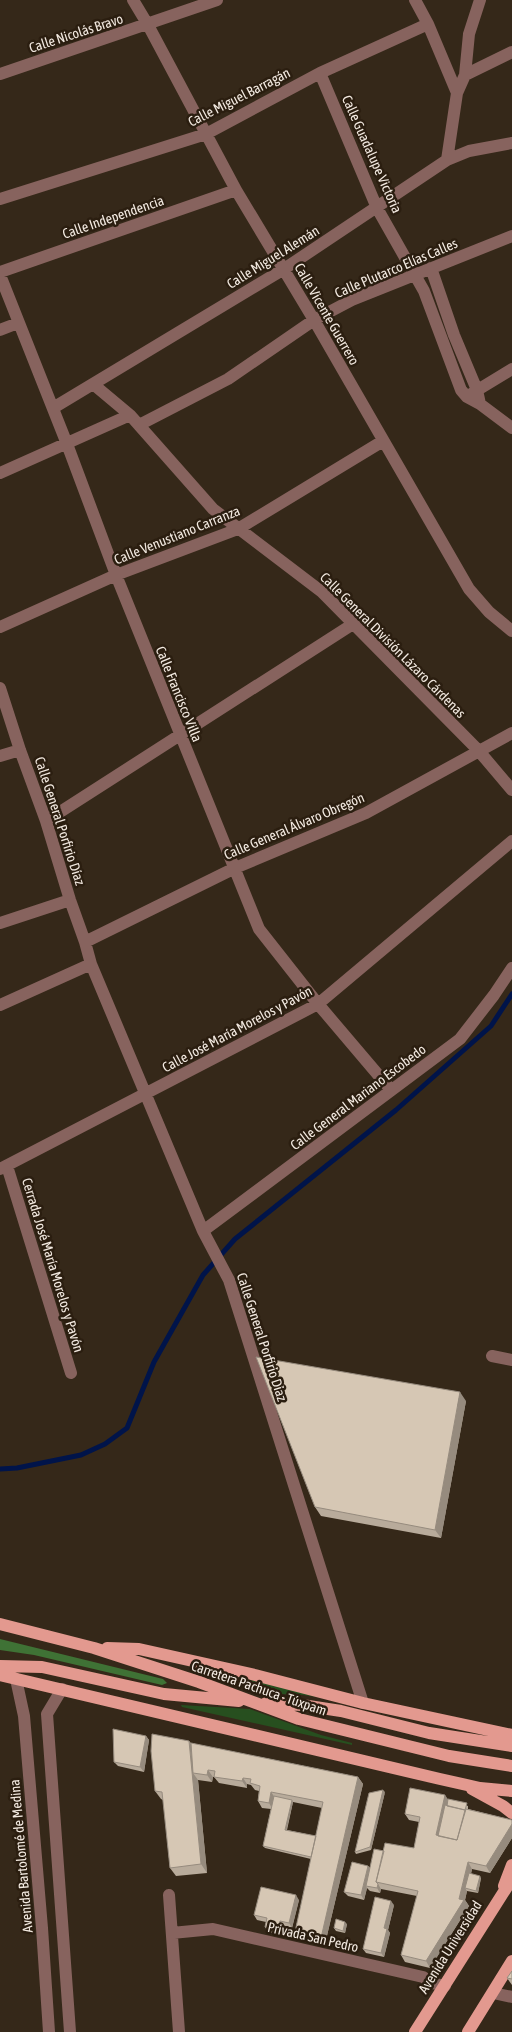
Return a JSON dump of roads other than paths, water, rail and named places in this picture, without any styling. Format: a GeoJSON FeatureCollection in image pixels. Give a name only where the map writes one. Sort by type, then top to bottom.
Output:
{"type":"FeatureCollection","features":[{"type":"Feature","properties":{"kind":"main road","name":"Carretera Pachuca - Túxpam"},"geometry":{"type":"LineString","coordinates":[[0,1624],[94,1648],[299,1719],[449,1756],[512,1766]]}},
{"type":"Feature","properties":{"kind":"main road"},"geometry":{"type":"LineString","coordinates":[[94,1648],[139,1649],[255,1675],[363,1703],[512,1735]]}},
{"type":"Feature","properties":{"kind":"main road"},"geometry":{"type":"LineString","coordinates":[[0,1666],[42,1667],[164,1694],[302,1704],[341,1711],[428,1733],[512,1746]]}},
{"type":"Feature","properties":{"kind":"main road"},"geometry":{"type":"LineString","coordinates":[[0,1675],[480,1788],[512,1790]]}},
{"type":"Feature","properties":{"kind":"main road"},"geometry":{"type":"LineString","coordinates":[[463,1784],[512,1813]]}},
{"type":"Feature","properties":{"kind":"main road"},"geometry":{"type":"LineString","coordinates":[[499,1898],[512,1865]]}},
{"type":"Feature","properties":{"kind":"main road","name":"Avenida Universidad"},"geometry":{"type":"LineString","coordinates":[[415,2032],[512,1879]]}},
{"type":"Feature","properties":{"kind":"main road"},"geometry":{"type":"LineString","coordinates":[[468,2032],[512,1961]]}},
{"type":"Feature","properties":{"kind":"street","name":"Calle Vicente Guerrero"},"geometry":{"type":"LineString","coordinates":[[133,0],[236,190],[314,320],[468,589],[489,612],[512,631]]}},
{"type":"Feature","properties":{"kind":"street","name":"Calle Nicolás Bravo"},"geometry":{"type":"LineString","coordinates":[[0,74],[217,0]]}},
{"type":"Feature","properties":{"kind":"street"},"geometry":{"type":"LineString","coordinates":[[415,0],[428,24],[457,93]]}},
{"type":"Feature","properties":{"kind":"street"},"geometry":{"type":"LineString","coordinates":[[447,160],[457,93],[465,75],[469,34],[480,0]]}},
{"type":"Feature","properties":{"kind":"street","name":"Calle Miguel Barragán"},"geometry":{"type":"LineString","coordinates":[[0,199],[206,134],[320,73],[428,24]]}},
{"type":"Feature","properties":{"kind":"street"},"geometry":{"type":"LineString","coordinates":[[465,75],[512,52]]}},
{"type":"Feature","properties":{"kind":"street","name":"Calle Guadalupe Victoria"},"geometry":{"type":"LineString","coordinates":[[320,73],[377,208],[424,291],[461,390],[472,393]]}},
{"type":"Feature","properties":{"kind":"street","name":"Calle Miguel Alemán"},"geometry":{"type":"LineString","coordinates":[[53,408],[284,269],[447,160],[470,151],[512,143]]}},
{"type":"Feature","properties":{"kind":"street","name":"Calle Independencia"},"geometry":{"type":"LineString","coordinates":[[0,274],[236,190]]}},
{"type":"Feature","properties":{"kind":"street","name":"Calle Plutarco Elías Calles"},"geometry":{"type":"LineString","coordinates":[[139,425],[228,379],[314,320],[352,300],[512,236]]}},
{"type":"Feature","properties":{"kind":"street","name":"Calle Guadalupe Victoria"},"geometry":{"type":"LineString","coordinates":[[431,268],[472,393],[480,404],[512,428]]}},
{"type":"Feature","properties":{"kind":"street","name":"Calle Francisco Villa"},"geometry":{"type":"LineString","coordinates":[[0,274],[68,444],[116,575],[179,735],[259,929],[318,1004],[392,1090]]}},
{"type":"Feature","properties":{"kind":"street"},"geometry":{"type":"LineString","coordinates":[[0,330],[18,323]]}},
{"type":"Feature","properties":{"kind":"street"},"geometry":{"type":"LineString","coordinates":[[443,341],[454,335]]}},
{"type":"Feature","properties":{"kind":"street"},"geometry":{"type":"LineString","coordinates":[[472,393],[512,369]]}},
{"type":"Feature","properties":{"kind":"street"},"geometry":{"type":"LineString","coordinates":[[498,377],[512,375]]}},
{"type":"Feature","properties":{"kind":"street","name":"Calle General División Lázaro Cárdenas"},"geometry":{"type":"LineString","coordinates":[[93,384],[130,414],[213,509],[322,592],[478,750],[512,790]]}},
{"type":"Feature","properties":{"kind":"street"},"geometry":{"type":"LineString","coordinates":[[0,473],[68,444],[130,414]]}},
{"type":"Feature","properties":{"kind":"street","name":"Calle Venustiano Carranza"},"geometry":{"type":"LineString","coordinates":[[0,627],[116,575],[238,529],[383,441]]}},
{"type":"Feature","properties":{"kind":"street"},"geometry":{"type":"LineString","coordinates":[[46,821],[353,624]]}},
{"type":"Feature","properties":{"kind":"street","name":"Calle General Porfirio Díaz"},"geometry":{"type":"LineString","coordinates":[[0,688],[46,821],[70,900],[86,942],[91,964],[206,1236],[229,1280],[363,1703]]}},
{"type":"Feature","properties":{"kind":"street","name":"Calle General Álvaro Obregón"},"geometry":{"type":"LineString","coordinates":[[86,942],[235,868],[366,813],[512,732]]}},
{"type":"Feature","properties":{"kind":"street"},"geometry":{"type":"LineString","coordinates":[[0,756],[20,750]]}},
{"type":"Feature","properties":{"kind":"street","name":"Calle José María Morelos y Pavón"},"geometry":{"type":"LineString","coordinates":[[3,1168],[318,1004],[512,841]]}},
{"type":"Feature","properties":{"kind":"street"},"geometry":{"type":"LineString","coordinates":[[0,923],[70,900]]}},
{"type":"Feature","properties":{"kind":"street"},"geometry":{"type":"LineString","coordinates":[[0,1005],[91,964]]}},
{"type":"Feature","properties":{"kind":"street","name":"Calle General Mariano Escobedo"},"geometry":{"type":"LineString","coordinates":[[206,1236],[460,1039],[512,968]]}},
{"type":"Feature","properties":{"kind":"street","name":"Cerrada José María Morelos y Pavón"},"geometry":{"type":"LineString","coordinates":[[3,1168],[71,1373]]}},
{"type":"Feature","properties":{"kind":"street"},"geometry":{"type":"LineString","coordinates":[[492,1356],[512,1360]]}},
{"type":"Feature","properties":{"kind":"street","name":"Avenida Bartolomé de Medina"},"geometry":{"type":"LineString","coordinates":[[16,1679],[24,1716],[49,2032]]}},
{"type":"Feature","properties":{"kind":"street"},"geometry":{"type":"LineString","coordinates":[[62,1689],[46,1714],[64,1926],[70,2032]]}},
{"type":"Feature","properties":{"kind":"street"},"geometry":{"type":"LineString","coordinates":[[169,1895],[179,2032]]}},
{"type":"Feature","properties":{"kind":"street"},"geometry":{"type":"LineString","coordinates":[[42,1928],[64,1926]]}},
{"type":"Feature","properties":{"kind":"street","name":"Privada San Pedro"},"geometry":{"type":"LineString","coordinates":[[172,1933],[213,1929],[424,1977],[432,1983],[445,1986]]}},
{"type":"Feature","properties":{"kind":"street"},"geometry":{"type":"LineString","coordinates":[[493,1993],[512,1997]]}},
{"type":"Feature","properties":{"kind":"waterway"},"geometry":{"type":"LineString","coordinates":[[0,1469],[17,1468],[81,1455],[105,1444],[127,1428],[154,1362],[203,1275],[235,1239],[396,1110],[491,1026],[512,994]]}}]}
